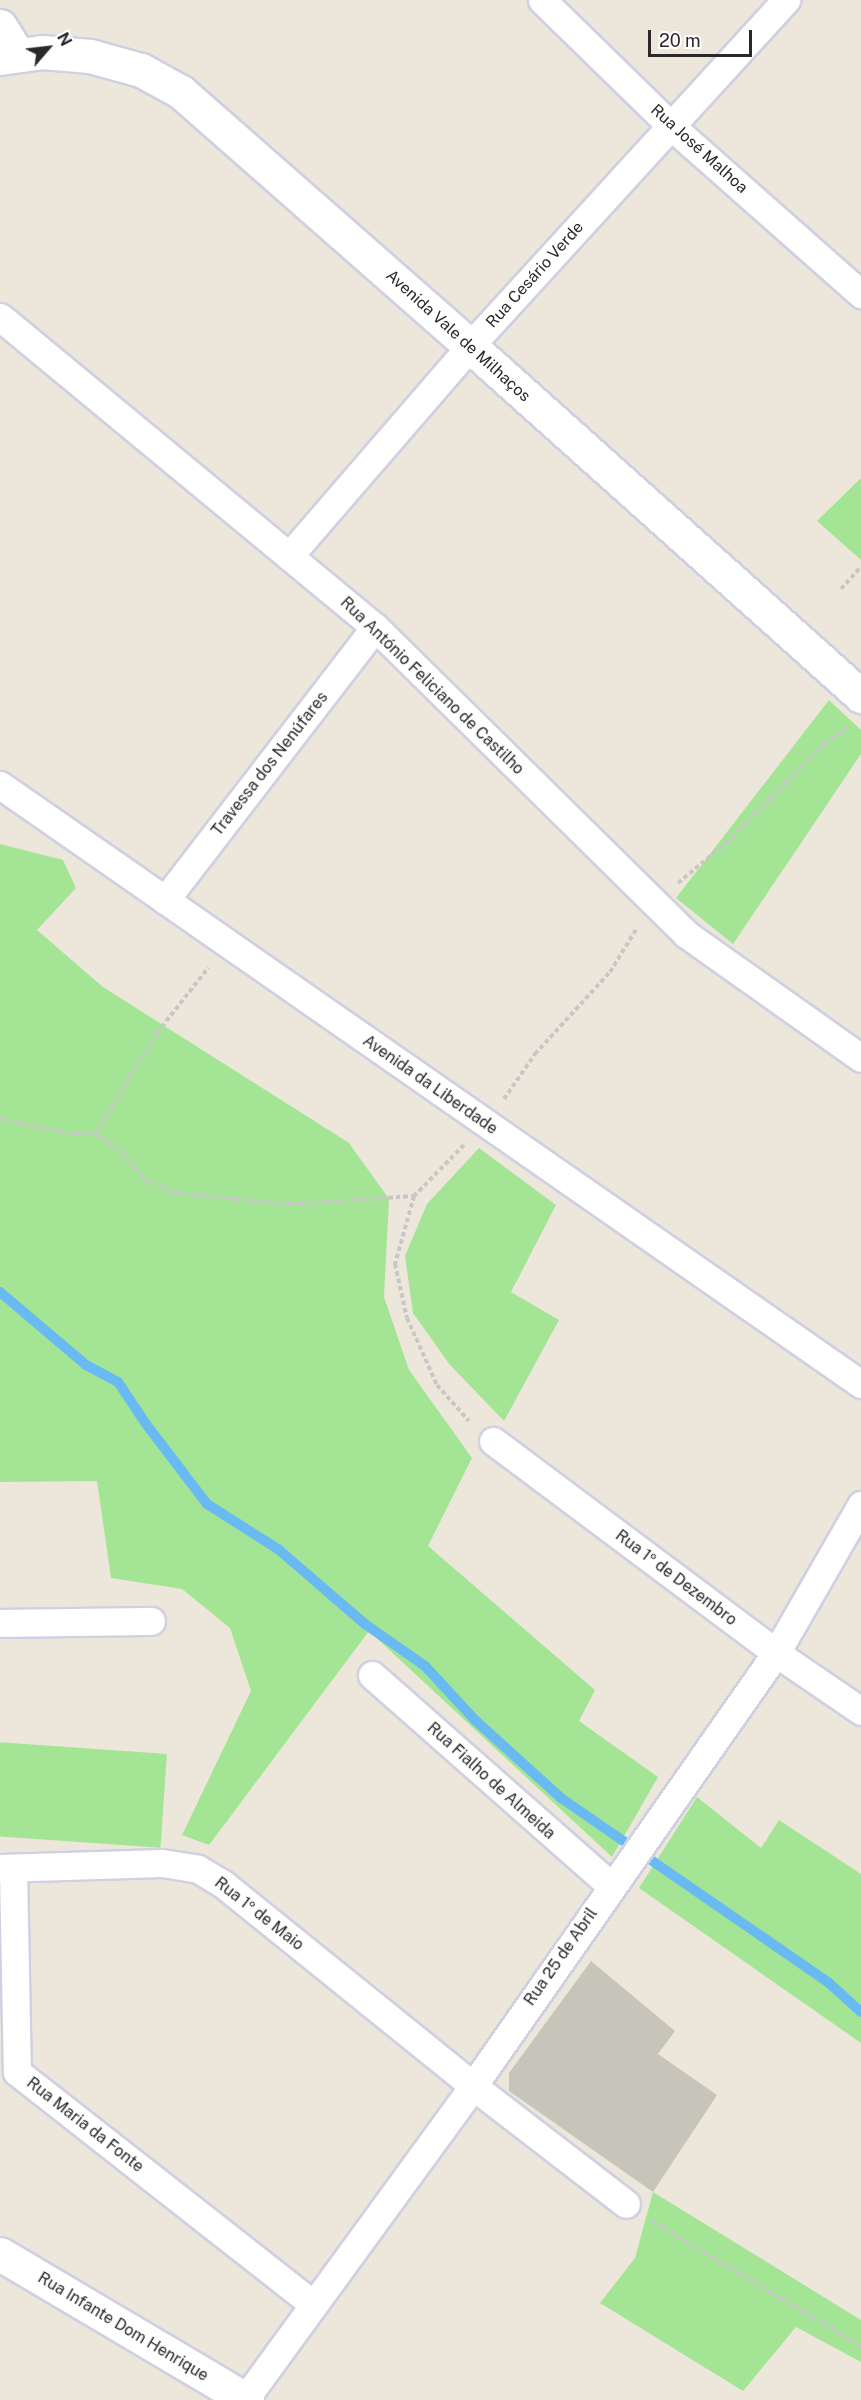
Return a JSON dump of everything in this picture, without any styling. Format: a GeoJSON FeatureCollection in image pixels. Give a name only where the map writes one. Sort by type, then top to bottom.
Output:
{"type":"FeatureCollection","features":[{"type":"Feature","properties":{"kind":"street","name":"Rua José Malhoa"},"geometry":{"type":"LineString","coordinates":[[542,0],[671,126],[861,294]]}},
{"type":"Feature","properties":{"kind":"street","name":"Rua Cesário Verde"},"geometry":{"type":"LineString","coordinates":[[289,556],[470,346],[786,0]]}},
{"type":"Feature","properties":{"kind":"street","name":"Avenida Vale de Milhaços"},"geometry":{"type":"LineString","coordinates":[[0,26],[9,56],[66,53],[99,58],[141,70],[181,92],[470,346],[861,696]]}},
{"type":"Feature","properties":{"kind":"street","name":"Rua António Feliciano de Castilho"},"geometry":{"type":"LineString","coordinates":[[0,317],[375,627],[686,934],[861,1058]]}},
{"type":"Feature","properties":{"kind":"street","name":"Travessa dos Nenúfares"},"geometry":{"type":"LineString","coordinates":[[165,900],[375,627]]}},
{"type":"Feature","properties":{"kind":"street","name":"Avenida da Liberdade"},"geometry":{"type":"LineString","coordinates":[[0,785],[861,1384]]}},
{"type":"Feature","properties":{"kind":"street","name":"Rua 1º de Dezembro"},"geometry":{"type":"LineString","coordinates":[[493,1441],[776,1653],[861,1711]]}},
{"type":"Feature","properties":{"kind":"street","name":"Rua 25 de Abril"},"geometry":{"type":"LineString","coordinates":[[246,2399],[472,2086],[776,1653],[861,1505]]}},
{"type":"Feature","properties":{"kind":"street"},"geometry":{"type":"LineString","coordinates":[[0,1623],[151,1622]]}},
{"type":"Feature","properties":{"kind":"street","name":"Rua Fialho de Almeida"},"geometry":{"type":"LineString","coordinates":[[372,1675],[611,1886]]}},
{"type":"Feature","properties":{"kind":"street","name":"Rua 1º de Maio"},"geometry":{"type":"LineString","coordinates":[[7,1868],[162,1863],[198,1869],[223,1884],[472,2086],[626,2204]]}},
{"type":"Feature","properties":{"kind":"street","name":"Rua Maria da Fonte"},"geometry":{"type":"LineString","coordinates":[[7,1868],[17,2072],[313,2304]]}},
{"type":"Feature","properties":{"kind":"street","name":"Rua Infante Dom Henrique"},"geometry":{"type":"LineString","coordinates":[[0,2254],[246,2399]]}},
{"type":"Feature","properties":{"kind":"path"},"geometry":{"type":"LineString","coordinates":[[841,589],[861,567]]}},
{"type":"Feature","properties":{"kind":"path"},"geometry":{"type":"LineString","coordinates":[[95,1134],[157,1033],[227,944]]}},
{"type":"Feature","properties":{"kind":"path"},"geometry":{"type":"LineString","coordinates":[[0,1119],[67,1133],[95,1134],[121,1151],[145,1180],[177,1193],[291,1204],[414,1196]]}},
{"type":"Feature","properties":{"kind":"path"},"geometry":{"type":"LineString","coordinates":[[487,1124],[443,1164],[414,1196],[395,1264],[407,1318],[437,1384],[459,1413],[493,1441]]}},
{"type":"Feature","properties":{"kind":"path"},"geometry":{"type":"LineString","coordinates":[[626,2204],[861,2346]]}},
{"type":"Feature","properties":{"kind":"green space"},"geometry":{"type":"Polygon","coordinates":[[[861,478],[861,560],[817,521],[861,478]]]}},
{"type":"Feature","properties":{"kind":"green space"},"geometry":{"type":"Polygon","coordinates":[[[829,700],[861,730],[861,754],[733,944],[676,898],[829,700]]]}},
{"type":"Feature","properties":{"kind":"green space"},"geometry":{"type":"Polygon","coordinates":[[[0,844],[63,860],[76,888],[37,930],[103,987],[349,1143],[389,1199],[384,1297],[409,1370],[472,1458],[428,1546],[595,1690],[579,1721],[658,1777],[612,1857],[369,1631],[209,1845],[182,1835],[251,1691],[230,1628],[182,1589],[111,1578],[97,1481],[0,1482],[0,844]]]}},
{"type":"Feature","properties":{"kind":"green space"},"geometry":{"type":"Polygon","coordinates":[[[479,1148],[556,1205],[511,1292],[559,1320],[504,1421],[450,1365],[413,1313],[405,1256],[427,1204],[479,1148]]]}},
{"type":"Feature","properties":{"kind":"green space"},"geometry":{"type":"Polygon","coordinates":[[[0,1742],[167,1754],[160,1848],[0,1837],[0,1742]]]}},
{"type":"Feature","properties":{"kind":"green space"},"geometry":{"type":"Polygon","coordinates":[[[697,1797],[761,1848],[779,1820],[861,1874],[861,2043],[639,1888],[697,1797]]]}},
{"type":"Feature","properties":{"kind":"green space"},"geometry":{"type":"Polygon","coordinates":[[[653,2192],[861,2320],[861,2362],[796,2327],[743,2391],[600,2303],[635,2258],[653,2192]]]}},
{"type":"Feature","properties":{"kind":"building"},"geometry":{"type":"Polygon","coordinates":[[[591,1961],[675,2031],[658,2054],[717,2095],[653,2192],[509,2091],[509,2073],[591,1961]]]}},
{"type":"Feature","properties":{"kind":"waterway"},"geometry":{"type":"LineString","coordinates":[[0,1292],[86,1365],[118,1382],[146,1424],[207,1504],[278,1549],[365,1624],[425,1666],[475,1720],[561,1798],[829,1983],[861,2012]]}}]}
